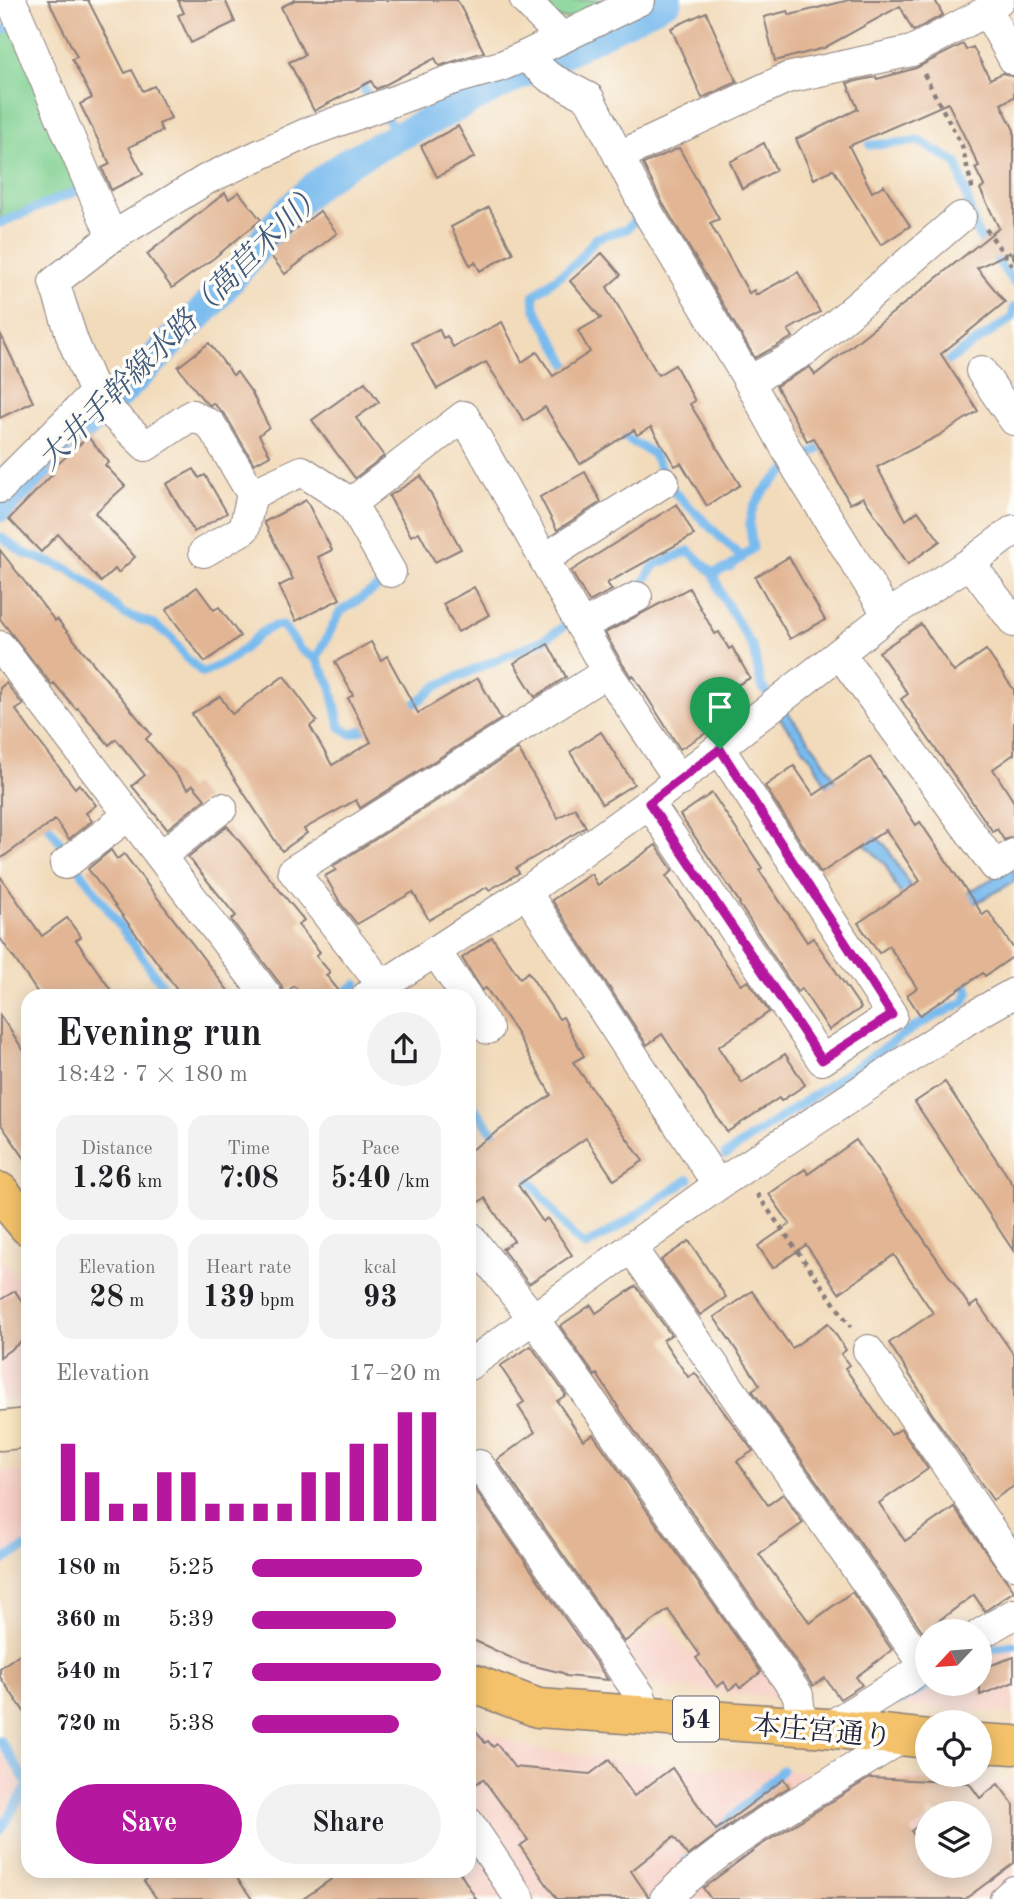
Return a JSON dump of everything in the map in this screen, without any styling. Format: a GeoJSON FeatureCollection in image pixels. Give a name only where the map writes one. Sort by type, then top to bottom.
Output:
{"type":"FeatureCollection","features":[{"type":"Feature","properties":{"kind":"main road"},"geometry":{"type":"LineString","coordinates":[[0,1192],[21,1218]]}},
{"type":"Feature","properties":{"kind":"main road","name":"本庄宮通り"},"geometry":{"type":"LineString","coordinates":[[476,1685],[538,1708],[814,1727],[914,1738]]}},
{"type":"Feature","properties":{"kind":"main road"},"geometry":{"type":"LineString","coordinates":[[992,1744],[1014,1745]]}},
{"type":"Feature","properties":{"kind":"street"},"geometry":{"type":"LineString","coordinates":[[11,0],[112,237]]}},
{"type":"Feature","properties":{"kind":"street"},"geometry":{"type":"LineString","coordinates":[[525,0],[562,38]]}},
{"type":"Feature","properties":{"kind":"street"},"geometry":{"type":"LineString","coordinates":[[204,552],[244,529],[252,494],[212,425],[192,415],[145,446],[101,403],[73,341],[54,282],[112,237],[207,179],[309,132],[525,56],[640,0]]}},
{"type":"Feature","properties":{"kind":"street"},"geometry":{"type":"LineString","coordinates":[[619,156],[787,78],[912,51],[993,5],[1014,60]]}},
{"type":"Feature","properties":{"kind":"street"},"geometry":{"type":"LineString","coordinates":[[525,56],[549,77],[589,98],[646,211],[795,464],[888,615]]}},
{"type":"Feature","properties":{"kind":"street"},"geometry":{"type":"LineString","coordinates":[[749,382],[806,350],[973,212]]}},
{"type":"Feature","properties":{"kind":"street"},"geometry":{"type":"LineString","coordinates":[[981,371],[1014,420]]}},
{"type":"Feature","properties":{"kind":"street"},"geometry":{"type":"LineString","coordinates":[[0,488],[101,403]]}},
{"type":"Feature","properties":{"kind":"street"},"geometry":{"type":"LineString","coordinates":[[351,503],[464,416],[607,672],[680,781]]}},
{"type":"Feature","properties":{"kind":"street"},"geometry":{"type":"LineString","coordinates":[[252,494],[302,471],[351,503],[391,572]]}},
{"type":"Feature","properties":{"kind":"street"},"geometry":{"type":"LineString","coordinates":[[544,559],[664,482]]}},
{"type":"Feature","properties":{"kind":"street"},"geometry":{"type":"LineString","coordinates":[[376,989],[526,891],[680,781],[888,615],[970,563],[1014,530]]}},
{"type":"Feature","properties":{"kind":"street"},"geometry":{"type":"LineString","coordinates":[[970,563],[1014,622]]}},
{"type":"Feature","properties":{"kind":"street"},"geometry":{"type":"LineString","coordinates":[[578,619],[637,597]]}},
{"type":"Feature","properties":{"kind":"street"},"geometry":{"type":"LineString","coordinates":[[0,646],[263,989]]}},
{"type":"Feature","properties":{"kind":"street"},"geometry":{"type":"LineString","coordinates":[[840,654],[995,866],[1014,854]]}},
{"type":"Feature","properties":{"kind":"street"},"geometry":{"type":"LineString","coordinates":[[373,989],[293,871],[607,672]]}},
{"type":"Feature","properties":{"kind":"street"},"geometry":{"type":"LineString","coordinates":[[649,803],[822,1060],[892,1015],[720,749]]}},
{"type":"Feature","properties":{"kind":"street"},"geometry":{"type":"LineString","coordinates":[[161,856],[222,808]]}},
{"type":"Feature","properties":{"kind":"street"},"geometry":{"type":"LineString","coordinates":[[70,860],[129,815]]}},
{"type":"Feature","properties":{"kind":"street"},"geometry":{"type":"LineString","coordinates":[[526,891],[729,1178]]}},
{"type":"Feature","properties":{"kind":"street"},"geometry":{"type":"LineString","coordinates":[[435,951],[461,989]]}},
{"type":"Feature","properties":{"kind":"street"},"geometry":{"type":"LineString","coordinates":[[476,1360],[729,1178],[970,1018],[1014,993]]}},
{"type":"Feature","properties":{"kind":"street"},"geometry":{"type":"LineString","coordinates":[[476,1011],[488,1029]]}},
{"type":"Feature","properties":{"kind":"street"},"geometry":{"type":"LineString","coordinates":[[476,1245],[534,1319],[799,1695],[814,1727],[915,1672]]}},
{"type":"Feature","properties":{"kind":"street"},"geometry":{"type":"LineString","coordinates":[[632,1249],[915,1650]]}},
{"type":"Feature","properties":{"kind":"street"},"geometry":{"type":"LineString","coordinates":[[868,1350],[1014,1564]]}},
{"type":"Feature","properties":{"kind":"street"},"geometry":{"type":"LineString","coordinates":[[0,1431],[21,1429]]}},
{"type":"Feature","properties":{"kind":"street"},"geometry":{"type":"LineString","coordinates":[[479,1465],[640,1695],[647,1716]]}},
{"type":"Feature","properties":{"kind":"street"},"geometry":{"type":"LineString","coordinates":[[992,1627],[1014,1614]]}},
{"type":"Feature","properties":{"kind":"street"},"geometry":{"type":"LineString","coordinates":[[665,1899],[693,1871],[746,1834],[914,1738]]}},
{"type":"Feature","properties":{"kind":"street"},"geometry":{"type":"LineString","coordinates":[[476,1833],[520,1899]]}},
{"type":"Feature","properties":{"kind":"street"},"geometry":{"type":"LineString","coordinates":[[1005,1899],[1014,1891]]}},
{"type":"Feature","properties":{"kind":"path"},"geometry":{"type":"LineString","coordinates":[[912,51],[962,146],[973,212],[1014,268]]}},
{"type":"Feature","properties":{"kind":"path"},"geometry":{"type":"LineString","coordinates":[[729,1178],[868,1350]]}},
{"type":"Feature","properties":{"kind":"shaded area"},"geometry":{"type":"Polygon","coordinates":[[[0,1258],[21,1283],[21,1400],[0,1399],[0,1258]]]}},
{"type":"Feature","properties":{"kind":"shaded area"},"geometry":{"type":"Polygon","coordinates":[[[0,1471],[21,1472],[21,1547],[0,1560],[0,1471]]]}},
{"type":"Feature","properties":{"kind":"shaded area"},"geometry":{"type":"Polygon","coordinates":[[[476,1579],[524,1644],[580,1606],[612,1657],[666,1620],[688,1655],[739,1618],[798,1700],[542,1675],[476,1649],[476,1579]]]}},
{"type":"Feature","properties":{"kind":"shaded area"},"geometry":{"type":"Polygon","coordinates":[[[1014,1643],[1014,1714],[992,1712],[992,1710],[882,1705],[915,1683],[915,1696],[992,1696],[992,1645],[1014,1643]]]}},
{"type":"Feature","properties":{"kind":"shaded area"},"geometry":{"type":"Polygon","coordinates":[[[476,1727],[530,1748],[652,1764],[915,1777],[915,1787],[992,1787],[992,1781],[1014,1782],[1014,1884],[997,1899],[412,1899],[443,1878],[476,1878],[476,1854],[495,1841],[476,1818],[476,1727]]]}},
{"type":"Feature","properties":{"kind":"shaded area"},"geometry":{"type":"Polygon","coordinates":[[[0,1752],[21,1784],[21,1805],[0,1836],[0,1752]]]}},
{"type":"Feature","properties":{"kind":"green space"},"geometry":{"type":"Polygon","coordinates":[[[535,0],[604,0],[567,19],[549,17],[535,0]]]}},
{"type":"Feature","properties":{"kind":"green space"},"geometry":{"type":"Polygon","coordinates":[[[13,28],[82,185],[0,219],[0,33],[13,28]]]}},
{"type":"Feature","properties":{"kind":"water"},"geometry":{"type":"Polygon","coordinates":[[[786,710],[820,755],[863,825],[886,846],[921,904],[941,908],[1014,866],[1014,882],[943,921],[971,981],[963,989],[896,887],[885,864],[851,831],[813,761],[778,716],[786,710]]]}},
{"type":"Feature","properties":{"kind":"building"},"geometry":{"type":"Polygon","coordinates":[[[48,0],[88,0],[125,73],[132,70],[143,91],[154,86],[171,118],[159,124],[162,131],[129,147],[143,174],[111,190],[102,168],[110,164],[80,104],[92,98],[72,59],[77,57],[48,0]]]}},
{"type":"Feature","properties":{"kind":"building"},"geometry":{"type":"Polygon","coordinates":[[[178,0],[225,0],[235,22],[191,43],[178,15],[184,13],[178,0]]]}},
{"type":"Feature","properties":{"kind":"building"},"geometry":{"type":"Polygon","coordinates":[[[295,0],[457,0],[484,52],[439,66],[435,58],[383,86],[376,89],[371,81],[314,111],[289,62],[305,55],[281,7],[295,0]]]}},
{"type":"Feature","properties":{"kind":"building"},"geometry":{"type":"Polygon","coordinates":[[[849,0],[935,0],[943,15],[913,31],[900,6],[824,48],[775,61],[764,17],[788,11],[790,15],[849,0]]]}},
{"type":"Feature","properties":{"kind":"building"},"geometry":{"type":"Polygon","coordinates":[[[706,12],[737,82],[702,98],[671,28],[706,12]]]}},
{"type":"Feature","properties":{"kind":"building"},"geometry":{"type":"Polygon","coordinates":[[[963,44],[966,50],[973,47],[990,79],[1003,73],[1014,77],[1014,97],[1001,104],[1014,130],[1014,259],[1010,252],[977,268],[1005,302],[941,354],[978,411],[938,436],[877,467],[906,520],[918,511],[940,541],[908,564],[863,497],[850,504],[814,438],[807,441],[776,386],[810,367],[815,375],[999,228],[980,189],[984,186],[975,168],[979,166],[948,103],[849,146],[872,192],[884,185],[910,226],[881,245],[833,169],[814,179],[796,139],[858,109],[847,83],[876,77],[877,79],[916,68],[963,44]]]}},
{"type":"Feature","properties":{"kind":"building"},"geometry":{"type":"Polygon","coordinates":[[[458,126],[475,157],[437,177],[421,146],[458,126]]]}},
{"type":"Feature","properties":{"kind":"building"},"geometry":{"type":"Polygon","coordinates":[[[764,143],[776,170],[742,189],[730,162],[764,143]]]}},
{"type":"Feature","properties":{"kind":"building"},"geometry":{"type":"Polygon","coordinates":[[[679,148],[719,219],[710,223],[749,293],[754,290],[756,295],[798,272],[820,312],[788,330],[793,337],[755,358],[662,202],[643,164],[679,148]]]}},
{"type":"Feature","properties":{"kind":"building"},"geometry":{"type":"Polygon","coordinates":[[[239,192],[261,220],[172,288],[147,254],[225,193],[229,199],[239,192]]]}},
{"type":"Feature","properties":{"kind":"building"},"geometry":{"type":"Polygon","coordinates":[[[489,207],[513,253],[480,271],[475,262],[470,265],[451,227],[489,207]]]}},
{"type":"Feature","properties":{"kind":"building"},"geometry":{"type":"Polygon","coordinates":[[[320,211],[337,233],[285,274],[267,251],[320,211]]]}},
{"type":"Feature","properties":{"kind":"building"},"geometry":{"type":"Polygon","coordinates":[[[602,253],[621,275],[607,287],[658,375],[675,365],[695,401],[690,404],[740,485],[707,506],[681,463],[675,466],[651,427],[637,435],[634,430],[580,464],[545,407],[524,421],[486,362],[437,389],[412,343],[439,329],[443,338],[447,336],[453,347],[502,322],[522,362],[537,352],[553,376],[590,352],[578,331],[601,318],[570,281],[602,253]]]}},
{"type":"Feature","properties":{"kind":"building"},"geometry":{"type":"Polygon","coordinates":[[[0,333],[33,402],[0,418],[0,333]]]}},
{"type":"Feature","properties":{"kind":"building"},"geometry":{"type":"Polygon","coordinates":[[[209,343],[233,375],[237,372],[252,393],[269,427],[259,435],[270,455],[254,464],[226,416],[213,403],[210,405],[204,401],[178,367],[209,343]]]}},
{"type":"Feature","properties":{"kind":"building"},"geometry":{"type":"Polygon","coordinates":[[[365,382],[379,402],[356,418],[384,456],[355,478],[312,420],[365,382]]]}},
{"type":"Feature","properties":{"kind":"building"},"geometry":{"type":"Polygon","coordinates":[[[88,437],[109,462],[105,465],[125,486],[95,513],[135,557],[118,573],[115,569],[101,582],[58,534],[41,552],[9,519],[53,474],[50,471],[88,437]]]}},
{"type":"Feature","properties":{"kind":"building"},"geometry":{"type":"Polygon","coordinates":[[[194,469],[199,478],[205,475],[227,513],[194,532],[166,484],[194,469]]]}},
{"type":"Feature","properties":{"kind":"building"},"geometry":{"type":"Polygon","coordinates":[[[585,472],[601,502],[557,530],[540,497],[585,472]]]}},
{"type":"Feature","properties":{"kind":"building"},"geometry":{"type":"Polygon","coordinates":[[[421,476],[461,549],[435,562],[419,532],[411,536],[389,496],[421,476]]]}},
{"type":"Feature","properties":{"kind":"building"},"geometry":{"type":"Polygon","coordinates":[[[306,500],[332,550],[318,557],[340,599],[296,621],[279,586],[293,579],[264,522],[306,500]]]}},
{"type":"Feature","properties":{"kind":"building"},"geometry":{"type":"Polygon","coordinates":[[[677,504],[694,535],[607,583],[612,590],[589,602],[571,571],[677,504]]]}},
{"type":"Feature","properties":{"kind":"building"},"geometry":{"type":"Polygon","coordinates":[[[0,550],[55,621],[57,619],[151,734],[146,739],[188,789],[193,785],[205,799],[167,829],[132,786],[145,775],[116,739],[109,745],[78,708],[76,709],[54,683],[52,685],[0,619],[0,550]]]}},
{"type":"Feature","properties":{"kind":"building"},"geometry":{"type":"Polygon","coordinates":[[[789,557],[825,620],[790,639],[755,577],[789,557]]]}},
{"type":"Feature","properties":{"kind":"building"},"geometry":{"type":"Polygon","coordinates":[[[197,587],[214,610],[219,607],[240,636],[205,662],[166,610],[197,587]]]}},
{"type":"Feature","properties":{"kind":"building"},"geometry":{"type":"Polygon","coordinates":[[[474,587],[489,615],[458,632],[443,604],[474,587]]]}},
{"type":"Feature","properties":{"kind":"building"},"geometry":{"type":"Polygon","coordinates":[[[689,588],[715,634],[719,632],[729,649],[732,647],[750,678],[697,707],[711,730],[680,749],[605,633],[689,588]]]}},
{"type":"Feature","properties":{"kind":"building"},"geometry":{"type":"Polygon","coordinates":[[[921,624],[954,672],[986,650],[1014,690],[1014,754],[993,769],[1014,802],[1014,837],[1004,840],[997,829],[993,832],[901,699],[908,694],[879,652],[921,624]]]}},
{"type":"Feature","properties":{"kind":"building"},"geometry":{"type":"Polygon","coordinates":[[[371,642],[381,660],[387,656],[418,713],[478,678],[501,719],[360,808],[356,800],[304,829],[307,833],[282,851],[192,714],[220,696],[232,714],[284,676],[317,721],[310,726],[332,765],[371,742],[348,698],[353,695],[335,662],[371,642]]]}},
{"type":"Feature","properties":{"kind":"building"},"geometry":{"type":"Polygon","coordinates":[[[548,644],[566,677],[535,697],[514,663],[548,644]]]}},
{"type":"Feature","properties":{"kind":"building"},"geometry":{"type":"Polygon","coordinates":[[[6,683],[23,705],[16,710],[34,735],[75,788],[79,784],[96,805],[86,813],[92,821],[69,839],[55,820],[0,859],[0,688],[6,683]]]}},
{"type":"Feature","properties":{"kind":"building"},"geometry":{"type":"Polygon","coordinates":[[[601,732],[634,784],[602,804],[570,752],[601,732]]]}},
{"type":"Feature","properties":{"kind":"building"},"geometry":{"type":"Polygon","coordinates":[[[518,749],[558,818],[575,808],[586,827],[516,868],[519,873],[489,890],[487,887],[429,920],[413,892],[357,924],[341,904],[325,876],[336,870],[333,866],[518,749]]]}},
{"type":"Feature","properties":{"kind":"building"},"geometry":{"type":"Polygon","coordinates":[[[870,757],[916,825],[920,822],[983,915],[988,911],[1014,949],[1014,956],[920,1015],[907,995],[917,988],[889,946],[879,953],[858,923],[920,881],[886,830],[821,873],[765,786],[794,766],[814,795],[870,757]]]}},
{"type":"Feature","properties":{"kind":"building"},"geometry":{"type":"Polygon","coordinates":[[[712,793],[807,942],[813,938],[861,1008],[829,1030],[802,989],[797,992],[680,815],[712,793]]]}},
{"type":"Feature","properties":{"kind":"building"},"geometry":{"type":"Polygon","coordinates":[[[227,826],[304,920],[298,925],[320,952],[316,956],[330,972],[326,975],[337,989],[297,989],[294,986],[282,989],[232,921],[236,916],[188,857],[227,826]]]}},
{"type":"Feature","properties":{"kind":"building"},"geometry":{"type":"Polygon","coordinates":[[[656,845],[673,871],[666,876],[741,985],[748,981],[769,1012],[718,1047],[742,1083],[785,1054],[805,1085],[781,1101],[779,1098],[727,1132],[662,1034],[647,1045],[552,900],[591,874],[598,885],[656,845]]]}},
{"type":"Feature","properties":{"kind":"building"},"geometry":{"type":"Polygon","coordinates":[[[111,850],[117,859],[124,854],[227,989],[177,989],[88,869],[111,850]]]}},
{"type":"Feature","properties":{"kind":"building"},"geometry":{"type":"Polygon","coordinates":[[[0,876],[42,936],[67,918],[81,937],[76,940],[110,989],[35,989],[0,938],[0,876]]]}},
{"type":"Feature","properties":{"kind":"building"},"geometry":{"type":"Polygon","coordinates":[[[492,937],[520,978],[528,972],[559,1019],[563,1017],[584,1056],[573,1062],[643,1161],[614,1180],[586,1138],[518,1185],[543,1222],[547,1218],[572,1255],[529,1284],[502,1249],[514,1241],[485,1198],[476,1204],[476,1146],[551,1095],[516,1032],[486,988],[482,990],[462,958],[492,937]]]}},
{"type":"Feature","properties":{"kind":"building"},"geometry":{"type":"Polygon","coordinates":[[[0,1015],[21,1046],[21,1153],[0,1123],[0,1015]]]}},
{"type":"Feature","properties":{"kind":"building"},"geometry":{"type":"Polygon","coordinates":[[[945,1082],[1014,1186],[1014,1252],[915,1102],[945,1082]]]}},
{"type":"Feature","properties":{"kind":"building"},"geometry":{"type":"Polygon","coordinates":[[[856,1140],[970,1307],[977,1302],[1014,1355],[1014,1486],[993,1500],[929,1409],[889,1343],[933,1313],[894,1255],[839,1293],[806,1245],[773,1268],[758,1246],[790,1224],[769,1194],[805,1169],[808,1174],[856,1140]]]}},
{"type":"Feature","properties":{"kind":"building"},"geometry":{"type":"Polygon","coordinates":[[[689,1241],[726,1297],[700,1315],[661,1260],[689,1241]]]}},
{"type":"Feature","properties":{"kind":"building"},"geometry":{"type":"Polygon","coordinates":[[[636,1286],[671,1335],[663,1340],[688,1377],[695,1373],[753,1451],[737,1461],[768,1505],[783,1494],[803,1523],[759,1554],[810,1623],[852,1592],[892,1650],[856,1677],[862,1685],[840,1699],[825,1678],[813,1686],[597,1374],[595,1376],[560,1326],[591,1305],[596,1313],[636,1286]]]}},
{"type":"Feature","properties":{"kind":"building"},"geometry":{"type":"Polygon","coordinates":[[[15,1291],[21,1300],[21,1342],[0,1357],[0,1300],[15,1291]]]}},
{"type":"Feature","properties":{"kind":"building"},"geometry":{"type":"Polygon","coordinates":[[[752,1291],[792,1348],[828,1323],[846,1350],[841,1354],[849,1365],[845,1368],[891,1435],[901,1429],[928,1469],[879,1503],[905,1541],[954,1507],[1014,1591],[985,1611],[974,1595],[941,1619],[915,1621],[752,1390],[760,1385],[714,1317],[752,1291]]]}},
{"type":"Feature","properties":{"kind":"building"},"geometry":{"type":"Polygon","coordinates":[[[531,1346],[566,1395],[557,1401],[583,1440],[593,1434],[761,1672],[740,1688],[737,1684],[729,1690],[724,1682],[717,1687],[696,1658],[700,1655],[668,1610],[624,1642],[497,1460],[535,1432],[518,1406],[524,1402],[500,1366],[531,1346]]]}},
{"type":"Feature","properties":{"kind":"building"},"geometry":{"type":"Polygon","coordinates":[[[476,1491],[608,1680],[566,1676],[522,1663],[476,1641],[476,1491]]]}},
{"type":"Feature","properties":{"kind":"building"},"geometry":{"type":"Polygon","coordinates":[[[21,1653],[21,1707],[0,1677],[0,1668],[21,1653]]]}},
{"type":"Feature","properties":{"kind":"building"},"geometry":{"type":"Polygon","coordinates":[[[1014,1657],[1014,1682],[992,1690],[992,1665],[1014,1657]]]}},
{"type":"Feature","properties":{"kind":"building"},"geometry":{"type":"Polygon","coordinates":[[[476,1731],[485,1743],[488,1741],[493,1747],[497,1744],[514,1767],[590,1774],[609,1760],[634,1796],[672,1768],[716,1830],[784,1779],[789,1787],[739,1818],[688,1856],[674,1837],[631,1871],[648,1899],[557,1899],[520,1846],[528,1840],[483,1779],[476,1784],[476,1731]]]}},
{"type":"Feature","properties":{"kind":"building"},"geometry":{"type":"Polygon","coordinates":[[[870,1778],[915,1780],[915,1787],[972,1787],[980,1798],[998,1784],[1014,1805],[1014,1863],[965,1899],[711,1899],[703,1888],[758,1847],[870,1778]]]}},
{"type":"Feature","properties":{"kind":"building"},"geometry":{"type":"Polygon","coordinates":[[[148,1878],[237,1878],[252,1899],[157,1899],[144,1881],[148,1878]]]}},
{"type":"Feature","properties":{"kind":"building"},"geometry":{"type":"Polygon","coordinates":[[[333,1878],[463,1878],[476,1899],[303,1899],[333,1878]]]}},
{"type":"Feature","properties":{"kind":"waterway","name":"大井手幹線水路（萵苣木川）"},"geometry":{"type":"LineString","coordinates":[[0,507],[211,303],[284,215],[316,185],[350,161],[667,0]]}},
{"type":"Feature","properties":{"kind":"waterway"},"geometry":{"type":"LineString","coordinates":[[0,31],[6,28]]}},
{"type":"Feature","properties":{"kind":"waterway"},"geometry":{"type":"LineString","coordinates":[[360,77],[367,95],[400,135]]}},
{"type":"Feature","properties":{"kind":"waterway"},"geometry":{"type":"LineString","coordinates":[[870,145],[919,141],[957,163],[977,233],[1014,283]]}},
{"type":"Feature","properties":{"kind":"waterway"},"geometry":{"type":"LineString","coordinates":[[0,223],[79,190]]}},
{"type":"Feature","properties":{"kind":"waterway"},"geometry":{"type":"LineString","coordinates":[[574,376],[535,308],[534,295],[577,262],[596,238],[627,229],[636,219],[632,211]]}},
{"type":"Feature","properties":{"kind":"waterway"},"geometry":{"type":"LineString","coordinates":[[936,369],[1012,318],[1014,307]]}},
{"type":"Feature","properties":{"kind":"waterway"},"geometry":{"type":"LineString","coordinates":[[614,431],[652,453],[675,493],[742,558]]}},
{"type":"Feature","properties":{"kind":"waterway"},"geometry":{"type":"LineString","coordinates":[[713,573],[730,567],[753,548],[750,524],[753,508],[760,496],[794,465],[830,443]]}},
{"type":"Feature","properties":{"kind":"waterway"},"geometry":{"type":"LineString","coordinates":[[1,537],[24,553],[68,569],[91,584],[124,614],[151,623],[171,637],[186,658],[203,673],[232,658],[264,631],[282,625],[301,650],[316,659],[331,686],[340,727],[351,734],[374,726]]}},
{"type":"Feature","properties":{"kind":"waterway"},"geometry":{"type":"LineString","coordinates":[[635,588],[643,584],[654,565],[689,551],[713,573],[722,596],[753,648],[761,685],[773,701]]}},
{"type":"Feature","properties":{"kind":"waterway"},"geometry":{"type":"LineString","coordinates":[[316,659],[340,612],[384,583]]}},
{"type":"Feature","properties":{"kind":"waterway"},"geometry":{"type":"LineString","coordinates":[[405,711],[439,685],[545,639],[573,620]]}},
{"type":"Feature","properties":{"kind":"waterway"},"geometry":{"type":"LineString","coordinates":[[42,817],[165,989]]}},
{"type":"Feature","properties":{"kind":"waterway"},"geometry":{"type":"LineString","coordinates":[[725,1155],[918,1025],[964,1002],[969,991],[960,978]]}},
{"type":"Feature","properties":{"kind":"waterway"},"geometry":{"type":"LineString","coordinates":[[350,989],[357,984]]}},
{"type":"Feature","properties":{"kind":"waterway"},"geometry":{"type":"LineString","coordinates":[[476,1110],[500,1142]]}},
{"type":"Feature","properties":{"kind":"waterway"},"geometry":{"type":"LineString","coordinates":[[521,1169],[572,1235],[585,1246],[617,1228],[689,1179]]}},
{"type":"Feature","properties":{"kind":"waterway"},"geometry":{"type":"LineString","coordinates":[[0,1562],[21,1550]]}},
{"type":"Feature","properties":{"kind":"waterway"},"geometry":{"type":"LineString","coordinates":[[992,1649],[1014,1645]]}},
{"type":"Feature","properties":{"kind":"waterway"},"geometry":{"type":"LineString","coordinates":[[898,1702],[915,1693]]}},
{"type":"Feature","properties":{"kind":"waterway"},"geometry":{"type":"LineString","coordinates":[[0,1740],[21,1773]]}},
{"type":"Feature","properties":{"kind":"waterway"},"geometry":{"type":"LineString","coordinates":[[685,1863],[782,1770]]}},
{"type":"Feature","properties":{"kind":"waterway"},"geometry":{"type":"LineString","coordinates":[[0,1830],[21,1797]]}},
{"type":"Feature","properties":{"kind":"waterway"},"geometry":{"type":"LineString","coordinates":[[476,1853],[479,1857],[476,1859]]}},
{"type":"Feature","properties":{"kind":"route"},"geometry":{"type":"LineString","coordinates":[[720,749],[892,1015],[822,1060],[649,803],[720,749]]}}]}
